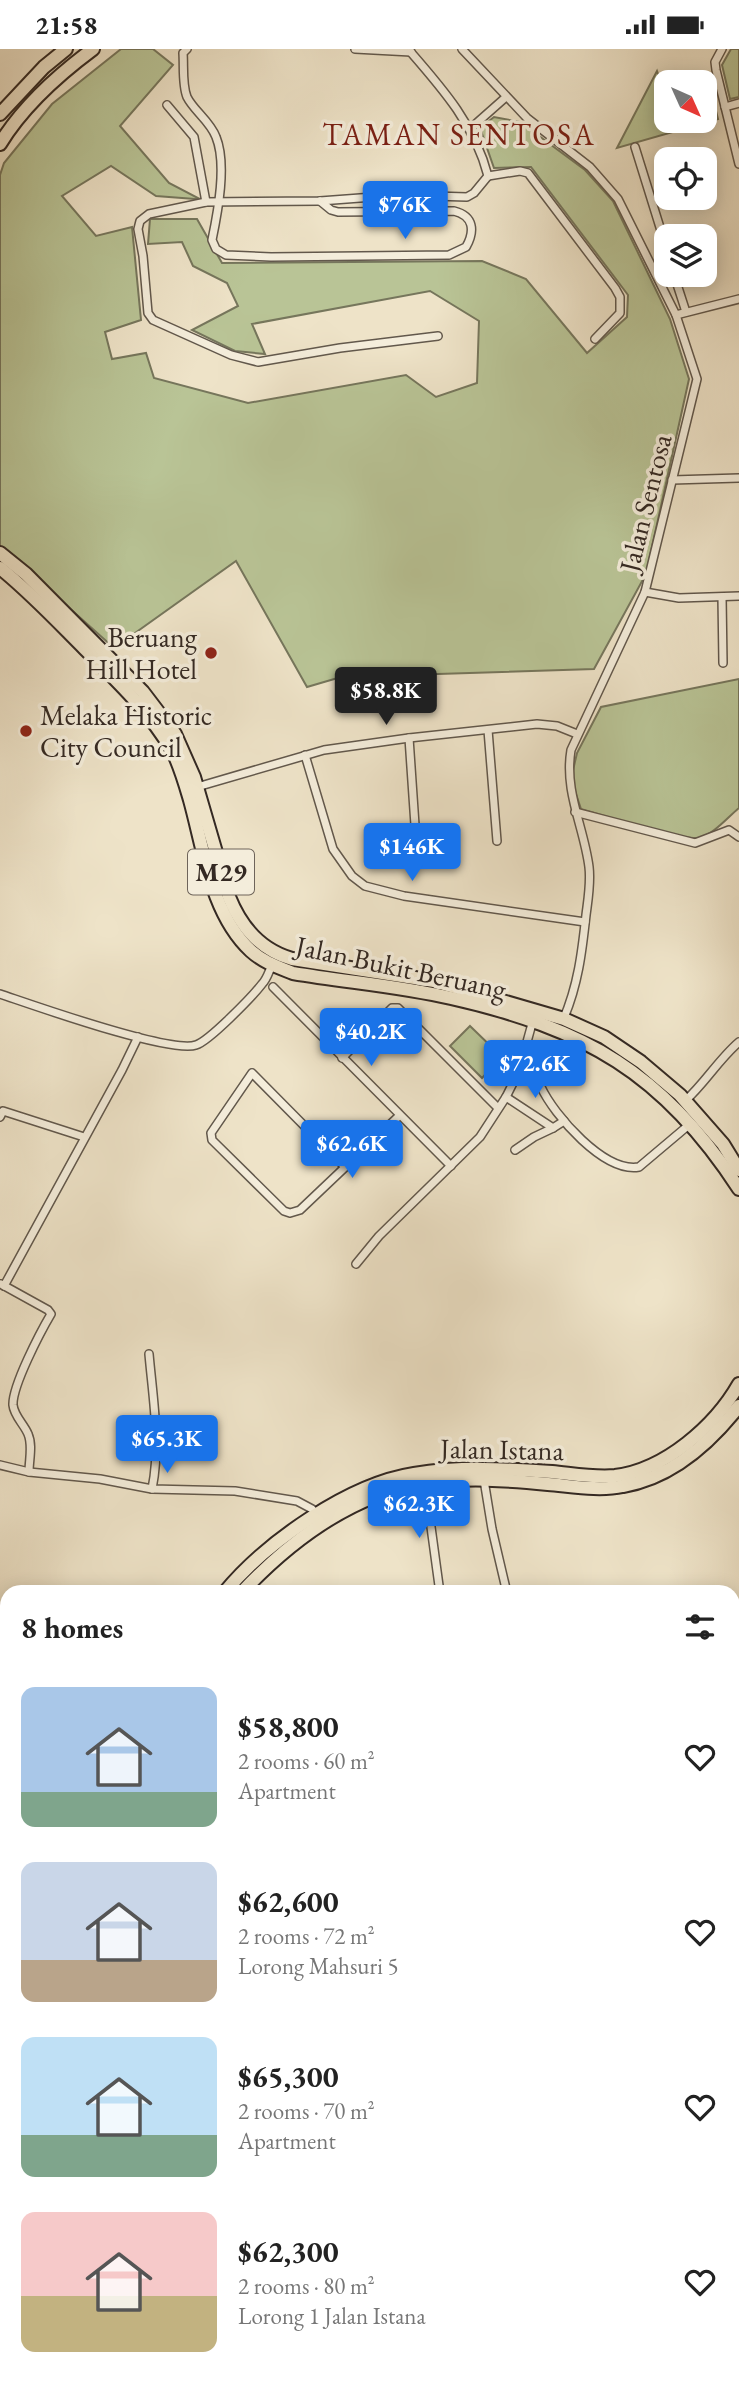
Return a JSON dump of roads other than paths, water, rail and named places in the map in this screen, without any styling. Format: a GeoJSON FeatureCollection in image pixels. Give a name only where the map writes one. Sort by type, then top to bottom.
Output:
{"type":"FeatureCollection","features":[{"type":"Feature","properties":{"kind":"main road"},"geometry":{"type":"LineString","coordinates":[[0,114],[14,97],[66,49]]}},
{"type":"Feature","properties":{"kind":"main road"},"geometry":{"type":"LineString","coordinates":[[0,144],[19,117],[52,82],[93,49]]}},
{"type":"Feature","properties":{"kind":"main road"},"geometry":{"type":"LineString","coordinates":[[0,100],[14,97]]}},
{"type":"Feature","properties":{"kind":"main road","name":"Jalan Bukit Beruang"},"geometry":{"type":"LineString","coordinates":[[0,553],[26,574],[143,692],[175,734],[187,756],[229,897],[236,915],[250,933],[277,955],[434,981],[604,1037],[641,1062],[685,1101],[723,1144],[739,1170]]}},
{"type":"Feature","properties":{"kind":"main road","name":"Jalan Bukit Beruang"},"geometry":{"type":"LineString","coordinates":[[0,568],[24,587],[136,700],[154,722],[173,752],[184,781],[217,897],[226,918],[250,950],[272,965],[293,973],[451,997],[535,1015]]}},
{"type":"Feature","properties":{"kind":"main road","name":"Jalan Bukit Beruang"},"geometry":{"type":"LineString","coordinates":[[561,1024],[636,1073],[691,1124],[739,1189]]}},
{"type":"Feature","properties":{"kind":"main road","name":"Jalan Istana"},"geometry":{"type":"LineString","coordinates":[[232,1585],[282,1538],[374,1486],[411,1474],[447,1469],[497,1469],[616,1476],[644,1469],[671,1455],[690,1440],[715,1417],[739,1384]]}},
{"type":"Feature","properties":{"kind":"main road","name":"Jalan Istana"},"geometry":{"type":"LineString","coordinates":[[249,1585],[319,1518],[425,1483],[484,1481],[622,1487],[667,1471],[698,1449],[724,1425],[739,1406]]}},
{"type":"Feature","properties":{"kind":"street"},"geometry":{"type":"LineString","coordinates":[[187,49],[183,53],[187,97],[213,130],[220,156],[219,201],[212,240],[216,249],[226,255],[271,257],[449,255],[466,247],[472,232],[469,220],[460,212],[338,212],[320,201]]}},
{"type":"Feature","properties":{"kind":"street"},"geometry":{"type":"LineString","coordinates":[[355,49],[409,51],[442,87],[471,128],[488,176]]}},
{"type":"Feature","properties":{"kind":"street","name":"Jalan Sentosa"},"geometry":{"type":"LineString","coordinates":[[462,49],[527,118],[590,167],[618,199],[676,315],[697,379],[645,592],[578,734],[569,764],[575,812],[590,869],[579,974],[575,993],[561,1024]]}},
{"type":"Feature","properties":{"kind":"street"},"geometry":{"type":"LineString","coordinates":[[722,49],[715,62],[739,164]]}},
{"type":"Feature","properties":{"kind":"street"},"geometry":{"type":"LineString","coordinates":[[471,128],[506,97]]}},
{"type":"Feature","properties":{"kind":"street"},"geometry":{"type":"LineString","coordinates":[[725,107],[739,103]]}},
{"type":"Feature","properties":{"kind":"street"},"geometry":{"type":"LineString","coordinates":[[167,105],[194,137],[206,202]]}},
{"type":"Feature","properties":{"kind":"street"},"geometry":{"type":"LineString","coordinates":[[635,146],[659,224]]}},
{"type":"Feature","properties":{"kind":"street"},"geometry":{"type":"LineString","coordinates":[[438,336],[340,348],[258,362],[213,348],[153,320],[148,313],[138,229],[140,222],[149,214],[219,201],[320,201],[400,195],[467,197],[474,193],[488,176],[520,171],[528,173],[620,297],[620,313],[595,339]]}},
{"type":"Feature","properties":{"kind":"street"},"geometry":{"type":"LineString","coordinates":[[678,287],[686,312]]}},
{"type":"Feature","properties":{"kind":"street"},"geometry":{"type":"LineString","coordinates":[[676,315],[739,299]]}},
{"type":"Feature","properties":{"kind":"street"},"geometry":{"type":"LineString","coordinates":[[672,480],[739,478]]}},
{"type":"Feature","properties":{"kind":"street"},"geometry":{"type":"LineString","coordinates":[[645,592],[679,599],[739,596]]}},
{"type":"Feature","properties":{"kind":"street"},"geometry":{"type":"LineString","coordinates":[[722,597],[723,663]]}},
{"type":"Feature","properties":{"kind":"street"},"geometry":{"type":"LineString","coordinates":[[197,787],[345,746],[547,724],[578,734]]}},
{"type":"Feature","properties":{"kind":"street"},"geometry":{"type":"LineString","coordinates":[[488,730],[497,841]]}},
{"type":"Feature","properties":{"kind":"street"},"geometry":{"type":"LineString","coordinates":[[409,738],[415,825]]}},
{"type":"Feature","properties":{"kind":"street"},"geometry":{"type":"LineString","coordinates":[[305,755],[333,849],[352,876],[365,886],[404,896],[585,922]]}},
{"type":"Feature","properties":{"kind":"street"},"geometry":{"type":"LineString","coordinates":[[575,812],[695,843],[729,830],[739,837]]}},
{"type":"Feature","properties":{"kind":"street"},"geometry":{"type":"LineString","coordinates":[[0,994],[138,1037],[181,1047],[196,1045],[209,1037],[264,983],[272,965]]}},
{"type":"Feature","properties":{"kind":"street"},"geometry":{"type":"LineString","coordinates":[[273,988],[398,1116],[451,1166]]}},
{"type":"Feature","properties":{"kind":"street"},"geometry":{"type":"LineString","coordinates":[[342,1058],[392,1009],[398,1009],[498,1108]]}},
{"type":"Feature","properties":{"kind":"street"},"geometry":{"type":"LineString","coordinates":[[356,1264],[379,1236],[480,1136],[506,1097],[519,1071],[535,1015]]}},
{"type":"Feature","properties":{"kind":"street"},"geometry":{"type":"LineString","coordinates":[[29,1472],[28,1433],[13,1404],[26,1365],[51,1314],[2,1285],[138,1037]]}},
{"type":"Feature","properties":{"kind":"street"},"geometry":{"type":"LineString","coordinates":[[685,1101],[702,1086],[728,1051],[739,1042]]}},
{"type":"Feature","properties":{"kind":"street"},"geometry":{"type":"LineString","coordinates":[[527,1045],[540,1086],[556,1114],[604,1157],[639,1167],[691,1124]]}},
{"type":"Feature","properties":{"kind":"street"},"geometry":{"type":"LineString","coordinates":[[345,1167],[252,1073],[213,1129],[212,1140],[284,1211],[290,1213],[300,1210],[345,1167],[398,1116]]}},
{"type":"Feature","properties":{"kind":"street"},"geometry":{"type":"LineString","coordinates":[[506,1097],[553,1128]]}},
{"type":"Feature","properties":{"kind":"street"},"geometry":{"type":"LineString","coordinates":[[0,1117],[3,1111],[84,1137]]}},
{"type":"Feature","properties":{"kind":"street"},"geometry":{"type":"LineString","coordinates":[[515,1150],[564,1121]]}},
{"type":"Feature","properties":{"kind":"street"},"geometry":{"type":"LineString","coordinates":[[149,1354],[156,1445],[152,1489]]}},
{"type":"Feature","properties":{"kind":"street"},"geometry":{"type":"LineString","coordinates":[[0,1465],[29,1472],[100,1479],[152,1489],[235,1490],[297,1501],[319,1518]]}},
{"type":"Feature","properties":{"kind":"street"},"geometry":{"type":"LineString","coordinates":[[484,1481],[505,1585]]}},
{"type":"Feature","properties":{"kind":"street"},"geometry":{"type":"LineString","coordinates":[[425,1483],[439,1585]]}},
{"type":"Feature","properties":{"kind":"place","name":"Beruang Hill Hotel"},"geometry":{"type":"Point","coordinates":[211,653]}},
{"type":"Feature","properties":{"kind":"place","name":"Melaka Historic City Council"},"geometry":{"type":"Point","coordinates":[26,731]}},
{"type":"Feature","properties":{"kind":"district","name":"TAMAN SENTOSA"},"geometry":{"type":"Point","coordinates":[459,135]}}]}
